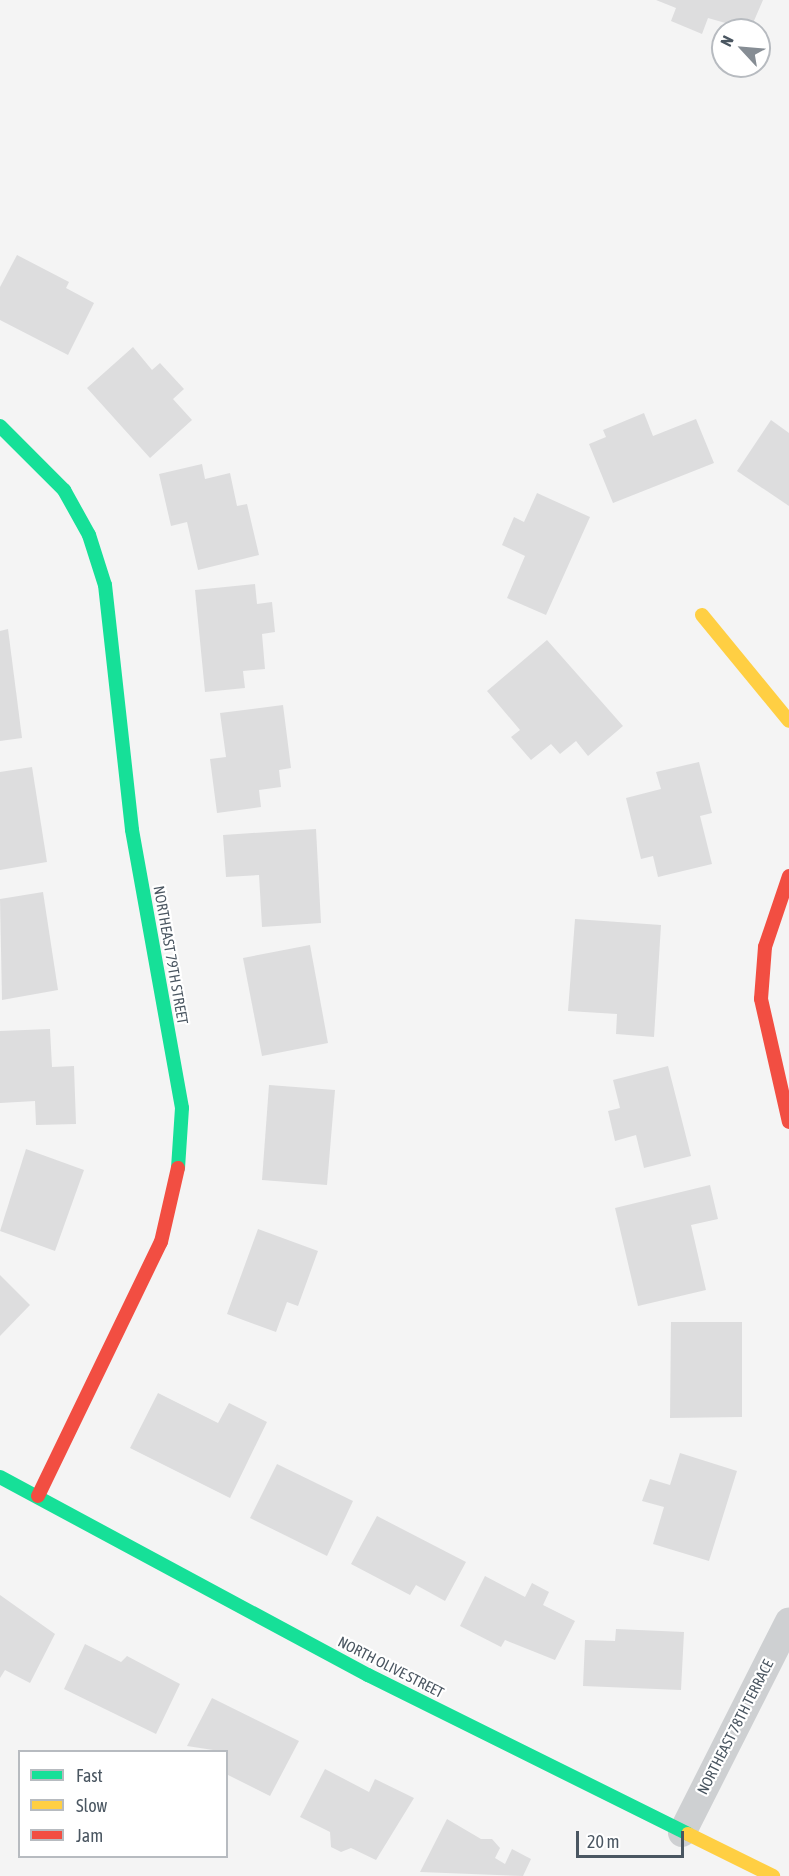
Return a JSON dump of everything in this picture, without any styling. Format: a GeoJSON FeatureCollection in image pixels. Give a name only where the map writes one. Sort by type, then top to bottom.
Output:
{"type":"FeatureCollection","features":[{"type":"Feature","properties":{"kind":"street","name":"NORTHEAST 79TH STREET"},"geometry":{"type":"LineString","coordinates":[[0,426],[64,490],[89,535],[105,585],[132,830],[182,1108],[176,1188],[160,1242],[38,1496]]}},
{"type":"Feature","properties":{"kind":"street"},"geometry":{"type":"LineString","coordinates":[[702,615],[789,721]]}},
{"type":"Feature","properties":{"kind":"street"},"geometry":{"type":"LineString","coordinates":[[789,876],[765,947],[761,999],[789,1122]]}},
{"type":"Feature","properties":{"kind":"street","name":"NORTH OLIVE STREET"},"geometry":{"type":"LineString","coordinates":[[0,1477],[368,1675],[682,1833],[773,1876]]}},
{"type":"Feature","properties":{"kind":"street","name":"NORTHEAST 78TH TERRACE"},"geometry":{"type":"LineString","coordinates":[[682,1833],[789,1621]]}},
{"type":"Feature","properties":{"kind":"building"},"geometry":{"type":"Polygon","coordinates":[[[656,0],[763,0],[755,18],[708,18],[702,34],[671,21],[676,8],[656,0]]]}},
{"type":"Feature","properties":{"kind":"building"},"geometry":{"type":"Polygon","coordinates":[[[17,255],[69,282],[66,288],[94,303],[68,355],[0,320],[0,287],[17,255]]]}},
{"type":"Feature","properties":{"kind":"building"},"geometry":{"type":"Polygon","coordinates":[[[133,347],[152,370],[160,363],[184,389],[173,399],[192,420],[150,458],[87,388],[133,347]]]}},
{"type":"Feature","properties":{"kind":"building"},"geometry":{"type":"Polygon","coordinates":[[[644,413],[653,436],[696,419],[714,463],[613,503],[589,444],[606,437],[603,430],[644,413]]]}},
{"type":"Feature","properties":{"kind":"building"},"geometry":{"type":"Polygon","coordinates":[[[771,420],[789,433],[789,506],[737,471],[771,420]]]}},
{"type":"Feature","properties":{"kind":"building"},"geometry":{"type":"Polygon","coordinates":[[[202,464],[205,479],[230,473],[237,506],[247,504],[259,555],[198,570],[187,522],[171,526],[159,474],[202,464]]]}},
{"type":"Feature","properties":{"kind":"building"},"geometry":{"type":"Polygon","coordinates":[[[537,493],[590,517],[546,615],[507,598],[525,556],[502,545],[514,517],[524,522],[537,493]]]}},
{"type":"Feature","properties":{"kind":"building"},"geometry":{"type":"Polygon","coordinates":[[[255,584],[257,604],[272,602],[275,632],[262,634],[265,669],[243,671],[245,688],[205,692],[195,590],[255,584]]]}},
{"type":"Feature","properties":{"kind":"building"},"geometry":{"type":"Polygon","coordinates":[[[8,629],[22,738],[0,741],[0,631],[8,629]]]}},
{"type":"Feature","properties":{"kind":"building"},"geometry":{"type":"Polygon","coordinates":[[[547,640],[623,726],[588,756],[576,741],[560,754],[551,744],[531,760],[511,737],[520,730],[487,691],[547,640]]]}},
{"type":"Feature","properties":{"kind":"building"},"geometry":{"type":"Polygon","coordinates":[[[283,705],[291,768],[279,770],[281,787],[259,790],[261,807],[217,813],[210,759],[226,757],[220,713],[283,705]]]}},
{"type":"Feature","properties":{"kind":"building"},"geometry":{"type":"Polygon","coordinates":[[[699,762],[712,813],[700,816],[712,864],[658,877],[653,856],[641,859],[626,798],[661,789],[656,772],[699,762]]]}},
{"type":"Feature","properties":{"kind":"building"},"geometry":{"type":"Polygon","coordinates":[[[32,767],[47,862],[0,870],[0,772],[32,767]]]}},
{"type":"Feature","properties":{"kind":"building"},"geometry":{"type":"Polygon","coordinates":[[[316,829],[321,923],[262,927],[259,875],[226,877],[223,835],[316,829]]]}},
{"type":"Feature","properties":{"kind":"building"},"geometry":{"type":"Polygon","coordinates":[[[43,892],[58,990],[2,1000],[0,899],[43,892]]]}},
{"type":"Feature","properties":{"kind":"building"},"geometry":{"type":"Polygon","coordinates":[[[575,919],[661,925],[654,1037],[616,1034],[617,1014],[568,1011],[575,919]]]}},
{"type":"Feature","properties":{"kind":"building"},"geometry":{"type":"Polygon","coordinates":[[[310,945],[328,1043],[262,1056],[243,958],[310,945]]]}},
{"type":"Feature","properties":{"kind":"building"},"geometry":{"type":"Polygon","coordinates":[[[50,1029],[52,1067],[74,1066],[76,1124],[36,1125],[35,1101],[0,1103],[0,1031],[50,1029]]]}},
{"type":"Feature","properties":{"kind":"building"},"geometry":{"type":"Polygon","coordinates":[[[668,1066],[691,1156],[644,1168],[636,1135],[615,1141],[608,1111],[620,1108],[613,1080],[668,1066]]]}},
{"type":"Feature","properties":{"kind":"building"},"geometry":{"type":"Polygon","coordinates":[[[269,1085],[335,1090],[327,1185],[262,1180],[269,1085]]]}},
{"type":"Feature","properties":{"kind":"building"},"geometry":{"type":"Polygon","coordinates":[[[26,1149],[84,1170],[55,1251],[0,1231],[26,1149]]]}},
{"type":"Feature","properties":{"kind":"building"},"geometry":{"type":"Polygon","coordinates":[[[710,1185],[718,1219],[691,1225],[706,1290],[638,1306],[615,1208],[710,1185]]]}},
{"type":"Feature","properties":{"kind":"building"},"geometry":{"type":"Polygon","coordinates":[[[258,1229],[318,1251],[298,1306],[287,1302],[276,1332],[227,1314],[258,1229]]]}},
{"type":"Feature","properties":{"kind":"building"},"geometry":{"type":"Polygon","coordinates":[[[0,1275],[30,1305],[0,1336],[0,1275]]]}},
{"type":"Feature","properties":{"kind":"building"},"geometry":{"type":"Polygon","coordinates":[[[671,1322],[742,1322],[742,1417],[670,1418],[671,1322]]]}},
{"type":"Feature","properties":{"kind":"building"},"geometry":{"type":"Polygon","coordinates":[[[158,1393],[218,1423],[229,1403],[267,1422],[230,1498],[130,1448],[158,1393]]]}},
{"type":"Feature","properties":{"kind":"building"},"geometry":{"type":"Polygon","coordinates":[[[680,1453],[737,1471],[709,1561],[653,1544],[664,1507],[642,1501],[650,1479],[670,1485],[680,1453]]]}},
{"type":"Feature","properties":{"kind":"building"},"geometry":{"type":"Polygon","coordinates":[[[277,1464],[353,1501],[327,1556],[250,1518],[277,1464]]]}},
{"type":"Feature","properties":{"kind":"building"},"geometry":{"type":"Polygon","coordinates":[[[377,1516],[466,1562],[445,1601],[416,1585],[410,1595],[351,1564],[377,1516]]]}},
{"type":"Feature","properties":{"kind":"building"},"geometry":{"type":"Polygon","coordinates":[[[485,1576],[525,1597],[532,1583],[549,1592],[543,1605],[575,1621],[555,1660],[505,1640],[501,1647],[460,1626],[485,1576]]]}},
{"type":"Feature","properties":{"kind":"building"},"geometry":{"type":"Polygon","coordinates":[[[0,1595],[55,1634],[30,1683],[5,1670],[0,1678],[0,1595]]]}},
{"type":"Feature","properties":{"kind":"building"},"geometry":{"type":"Polygon","coordinates":[[[616,1629],[684,1632],[681,1690],[583,1686],[585,1640],[615,1641],[616,1629]]]}},
{"type":"Feature","properties":{"kind":"building"},"geometry":{"type":"Polygon","coordinates":[[[85,1644],[121,1662],[127,1656],[180,1684],[156,1734],[64,1689],[85,1644]]]}},
{"type":"Feature","properties":{"kind":"building"},"geometry":{"type":"Polygon","coordinates":[[[212,1698],[299,1741],[270,1796],[228,1775],[228,1750],[187,1746],[212,1698]]]}},
{"type":"Feature","properties":{"kind":"building"},"geometry":{"type":"Polygon","coordinates":[[[325,1769],[369,1792],[375,1779],[414,1798],[376,1860],[351,1848],[341,1852],[331,1847],[330,1832],[300,1817],[325,1769]]]}},
{"type":"Feature","properties":{"kind":"building"},"geometry":{"type":"Polygon","coordinates":[[[447,1819],[481,1839],[492,1839],[500,1848],[495,1858],[505,1864],[512,1849],[531,1859],[523,1876],[420,1872],[447,1819]]]}},
{"type":"Feature","properties":{"kind":"traffic: fast"},"geometry":{"type":"LineString","coordinates":[[0,426],[64,490],[89,535],[105,585],[132,830],[182,1108],[178,1168]]}},
{"type":"Feature","properties":{"kind":"traffic: fast"},"geometry":{"type":"LineString","coordinates":[[0,1477],[368,1675],[688,1834]]}},
{"type":"Feature","properties":{"kind":"traffic: slow"},"geometry":{"type":"LineString","coordinates":[[702,615],[789,721]]}},
{"type":"Feature","properties":{"kind":"traffic: slow"},"geometry":{"type":"LineString","coordinates":[[688,1834],[773,1876]]}},
{"type":"Feature","properties":{"kind":"traffic: jam"},"geometry":{"type":"LineString","coordinates":[[789,876],[765,947],[761,999],[789,1122]]}},
{"type":"Feature","properties":{"kind":"traffic: jam"},"geometry":{"type":"LineString","coordinates":[[38,1496],[161,1242],[178,1168]]}}]}
